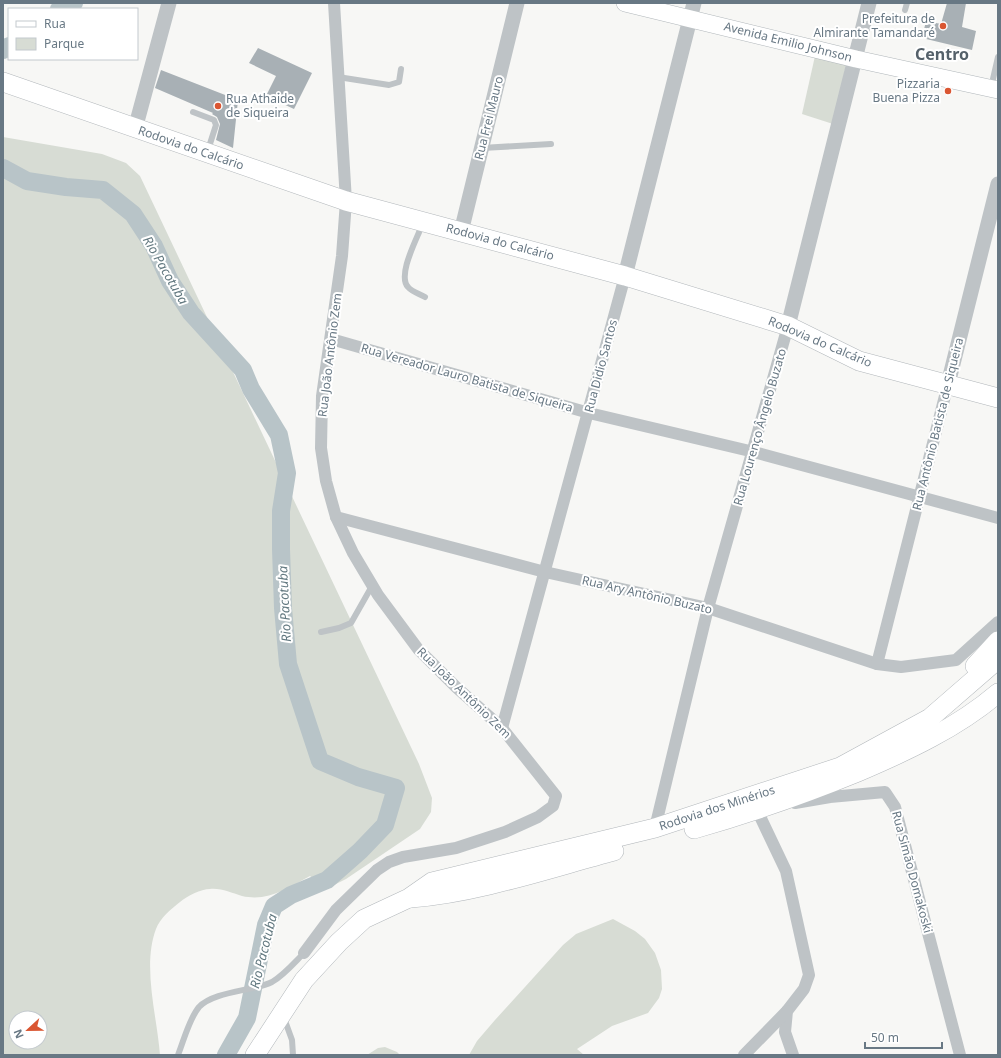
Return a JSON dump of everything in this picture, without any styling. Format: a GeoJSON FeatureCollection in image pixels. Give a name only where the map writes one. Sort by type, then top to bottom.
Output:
{"type":"FeatureCollection","features":[{"type":"Feature","properties":{"kind":"main road","name":"Avenida Emilio Johnson"},"geometry":{"type":"LineString","coordinates":[[625,3],[692,9]]}},
{"type":"Feature","properties":{"kind":"main road","name":"Avenida Emilio Johnson"},"geometry":{"type":"LineString","coordinates":[[669,3],[858,54],[996,83]]}},
{"type":"Feature","properties":{"kind":"main road","name":"Rodovia do Calcário"},"geometry":{"type":"LineString","coordinates":[[3,82],[346,201],[625,276],[788,326],[859,361],[998,398]]}},
{"type":"Feature","properties":{"kind":"main road"},"geometry":{"type":"LineString","coordinates":[[949,702],[956,688],[998,641]]}},
{"type":"Feature","properties":{"kind":"main road","name":"Rodovia dos Minérios"},"geometry":{"type":"LineString","coordinates":[[256,1055],[282,1012],[304,980],[339,942],[364,919],[409,898],[432,882],[655,828],[840,767],[930,718],[998,659]]}},
{"type":"Feature","properties":{"kind":"main road","name":"Rodovia dos Minérios"},"geometry":{"type":"LineString","coordinates":[[409,898],[432,896],[524,876],[782,802],[906,752],[980,708],[998,693]]}},
{"type":"Feature","properties":{"kind":"street"},"geometry":{"type":"LineString","coordinates":[[135,129],[169,3]]}},
{"type":"Feature","properties":{"kind":"street","name":"Rua João Antônio Zem"},"geometry":{"type":"LineString","coordinates":[[304,953],[336,910],[377,870],[389,862],[403,857],[456,848],[498,834],[538,817],[553,806],[556,796],[549,785],[502,728],[456,687],[418,650],[372,586],[353,553],[336,517],[326,481],[321,448],[322,396],[342,256],[346,201],[334,3]]}},
{"type":"Feature","properties":{"kind":"street","name":"Rua Frei Mauro"},"geometry":{"type":"LineString","coordinates":[[461,232],[517,3]]}},
{"type":"Feature","properties":{"kind":"street","name":"Rua Lourenço Ângelo Buzato"},"geometry":{"type":"LineString","coordinates":[[655,828],[708,608],[754,452],[788,326],[858,54],[869,3]]}},
{"type":"Feature","properties":{"kind":"street","name":"Rua Didio Santos"},"geometry":{"type":"LineString","coordinates":[[502,728],[589,413],[692,9]]}},
{"type":"Feature","properties":{"kind":"street","name":"Rua Antônio Batista de Siqueira"},"geometry":{"type":"LineString","coordinates":[[877,664],[998,184]]}},
{"type":"Feature","properties":{"kind":"street","name":"Rua Vereador Lauro Batista de Siqueira"},"geometry":{"type":"LineString","coordinates":[[331,339],[589,413],[754,452],[998,518]]}},
{"type":"Feature","properties":{"kind":"street","name":"Rua Ary Antônio Buzato"},"geometry":{"type":"LineString","coordinates":[[336,517],[545,572],[708,608],[877,664],[901,667],[935,664],[956,660],[998,622]]}},
{"type":"Feature","properties":{"kind":"street","name":"Rua Simão Domakoski"},"geometry":{"type":"LineString","coordinates":[[782,802],[797,803],[830,797],[885,792],[895,807],[960,1055]]}},
{"type":"Feature","properties":{"kind":"street"},"geometry":{"type":"LineString","coordinates":[[744,1055],[787,1011],[804,989],[809,975],[786,871],[757,810]]}},
{"type":"Feature","properties":{"kind":"street"},"geometry":{"type":"LineString","coordinates":[[787,1011],[785,1032],[793,1055]]}},
{"type":"Feature","properties":{"kind":"lane"},"geometry":{"type":"LineString","coordinates":[[905,10],[907,3]]}},
{"type":"Feature","properties":{"kind":"lane"},"geometry":{"type":"LineString","coordinates":[[996,83],[998,57]]}},
{"type":"Feature","properties":{"kind":"lane"},"geometry":{"type":"LineString","coordinates":[[338,77],[389,85],[399,82],[401,69]]}},
{"type":"Feature","properties":{"kind":"lane"},"geometry":{"type":"LineString","coordinates":[[194,112],[214,120],[216,125],[207,153]]}},
{"type":"Feature","properties":{"kind":"lane"},"geometry":{"type":"LineString","coordinates":[[481,148],[551,144]]}},
{"type":"Feature","properties":{"kind":"lane"},"geometry":{"type":"LineString","coordinates":[[424,222],[404,272],[405,281],[409,288],[425,297]]}},
{"type":"Feature","properties":{"kind":"lane"},"geometry":{"type":"LineString","coordinates":[[321,632],[339,628],[351,623],[372,586]]}},
{"type":"Feature","properties":{"kind":"lane"},"geometry":{"type":"LineString","coordinates":[[178,1055],[190,1024],[200,1007],[219,996],[271,982],[287,970],[304,953]]}},
{"type":"Feature","properties":{"kind":"lane"},"geometry":{"type":"LineString","coordinates":[[282,1012],[292,1040],[293,1055]]}},
{"type":"Feature","properties":{"kind":"green space"},"geometry":{"type":"Polygon","coordinates":[[[815,56],[846,65],[833,124],[802,114],[815,56]]]}},
{"type":"Feature","properties":{"kind":"green space"},"geometry":{"type":"Polygon","coordinates":[[[3,137],[102,154],[126,163],[140,176],[419,764],[432,798],[431,812],[420,829],[346,879],[330,887],[319,884],[310,876],[278,893],[260,897],[242,896],[219,889],[206,889],[186,897],[163,917],[156,929],[150,959],[150,975],[160,1055],[3,1055],[3,137]]]}},
{"type":"Feature","properties":{"kind":"green space"},"geometry":{"type":"Polygon","coordinates":[[[613,919],[635,931],[645,939],[655,953],[661,970],[662,989],[659,998],[648,1013],[612,1026],[577,1049],[584,1055],[469,1055],[477,1041],[563,945],[576,934],[613,919]]]}},
{"type":"Feature","properties":{"kind":"green space"},"geometry":{"type":"Polygon","coordinates":[[[385,1047],[397,1052],[400,1055],[367,1055],[378,1048],[385,1047]]]}},
{"type":"Feature","properties":{"kind":"building","name":"Prefeitura de Almirante Tamandaré"},"geometry":{"type":"Polygon","coordinates":[[[947,3],[966,3],[962,27],[976,31],[972,50],[922,38],[926,21],[941,24],[947,3]]]}},
{"type":"Feature","properties":{"kind":"building"},"geometry":{"type":"Polygon","coordinates":[[[258,48],[312,73],[294,109],[266,96],[276,76],[249,63],[258,48]]]}},
{"type":"Feature","properties":{"kind":"building","name":"Rua Athaide de Siqueira"},"geometry":{"type":"Polygon","coordinates":[[[161,70],[238,100],[233,148],[216,140],[220,124],[217,117],[212,114],[213,113],[155,88],[161,70]]]}},
{"type":"Feature","properties":{"kind":"waterway","name":"Rio Pacotuba"},"geometry":{"type":"LineString","coordinates":[[62,8],[74,3]]}},
{"type":"Feature","properties":{"kind":"waterway","name":"Rio Pacotuba"},"geometry":{"type":"LineString","coordinates":[[3,50],[8,47]]}},
{"type":"Feature","properties":{"kind":"waterway","name":"Rio Pacotuba"},"geometry":{"type":"LineString","coordinates":[[3,168],[27,181],[66,187],[103,190],[133,214],[154,246],[170,281],[191,313],[243,370],[251,389],[279,435],[287,473],[281,511],[281,549],[283,608],[288,664],[320,761],[358,777],[396,788],[385,825],[360,851],[327,880],[291,895],[274,906],[266,925],[247,1018],[226,1055]]}},
{"type":"Feature","properties":{"kind":"place","name":"Prefeitura de Almirante Tamandaré"},"geometry":{"type":"Point","coordinates":[943,26]}},
{"type":"Feature","properties":{"kind":"place","name":"Pizzaria Buena Pizza"},"geometry":{"type":"Point","coordinates":[948,91]}},
{"type":"Feature","properties":{"kind":"place","name":"Rua Athaide de Siqueira"},"geometry":{"type":"Point","coordinates":[218,106]}},
{"type":"Feature","properties":{"kind":"district","name":"Centro"},"geometry":{"type":"Point","coordinates":[942,54]}}]}
